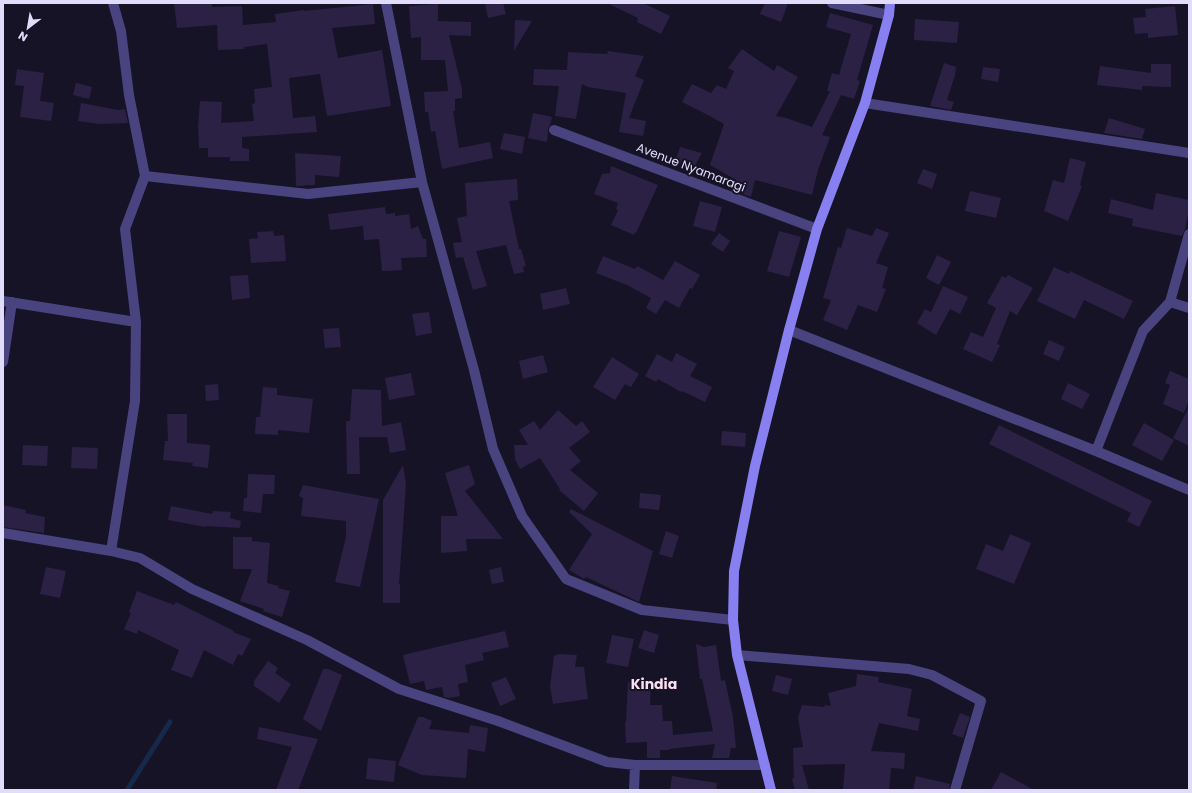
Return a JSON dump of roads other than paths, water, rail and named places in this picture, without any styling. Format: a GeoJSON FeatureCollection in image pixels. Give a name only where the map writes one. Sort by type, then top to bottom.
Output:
{"type":"FeatureCollection","features":[{"type":"Feature","properties":{"kind":"street"},"geometry":{"type":"LineString","coordinates":[[110,551],[135,401],[136,322],[125,229],[145,176],[129,95],[121,31],[113,3]]}},
{"type":"Feature","properties":{"kind":"street"},"geometry":{"type":"LineString","coordinates":[[386,3],[422,182],[474,370],[493,449],[522,516],[566,579],[642,610],[733,620]]}},
{"type":"Feature","properties":{"kind":"street"},"geometry":{"type":"LineString","coordinates":[[832,3],[888,15]]}},
{"type":"Feature","properties":{"kind":"street"},"geometry":{"type":"LineString","coordinates":[[771,790],[737,655],[733,620],[734,571],[756,466],[789,330],[818,229],[865,103],[890,3]]}},
{"type":"Feature","properties":{"kind":"street"},"geometry":{"type":"LineString","coordinates":[[865,103],[1189,153]]}},
{"type":"Feature","properties":{"kind":"street","name":"Avenue Nyamaragi"},"geometry":{"type":"LineString","coordinates":[[554,130],[818,229]]}},
{"type":"Feature","properties":{"kind":"street"},"geometry":{"type":"LineString","coordinates":[[145,176],[308,194],[422,182]]}},
{"type":"Feature","properties":{"kind":"street"},"geometry":{"type":"LineString","coordinates":[[1096,451],[1143,331],[1170,302],[1189,234]]}},
{"type":"Feature","properties":{"kind":"street"},"geometry":{"type":"LineString","coordinates":[[3,362],[7,302],[136,322]]}},
{"type":"Feature","properties":{"kind":"street"},"geometry":{"type":"LineString","coordinates":[[1170,302],[1189,308]]}},
{"type":"Feature","properties":{"kind":"street"},"geometry":{"type":"LineString","coordinates":[[789,330],[1096,451],[1189,490]]}},
{"type":"Feature","properties":{"kind":"street"},"geometry":{"type":"LineString","coordinates":[[3,533],[110,551],[140,558],[192,589],[307,640],[398,689],[498,722],[606,762],[635,765],[765,765]]}},
{"type":"Feature","properties":{"kind":"street"},"geometry":{"type":"LineString","coordinates":[[737,655],[909,669],[932,674],[981,701],[955,790]]}},
{"type":"Feature","properties":{"kind":"street"},"geometry":{"type":"LineString","coordinates":[[634,790],[635,765]]}},
{"type":"Feature","properties":{"kind":"waterway"},"geometry":{"type":"LineString","coordinates":[[127,790],[170,722]]}},
{"type":"Feature","properties":{"kind":"district","name":"Kindia"},"geometry":{"type":"Point","coordinates":[654,684]}}]}
